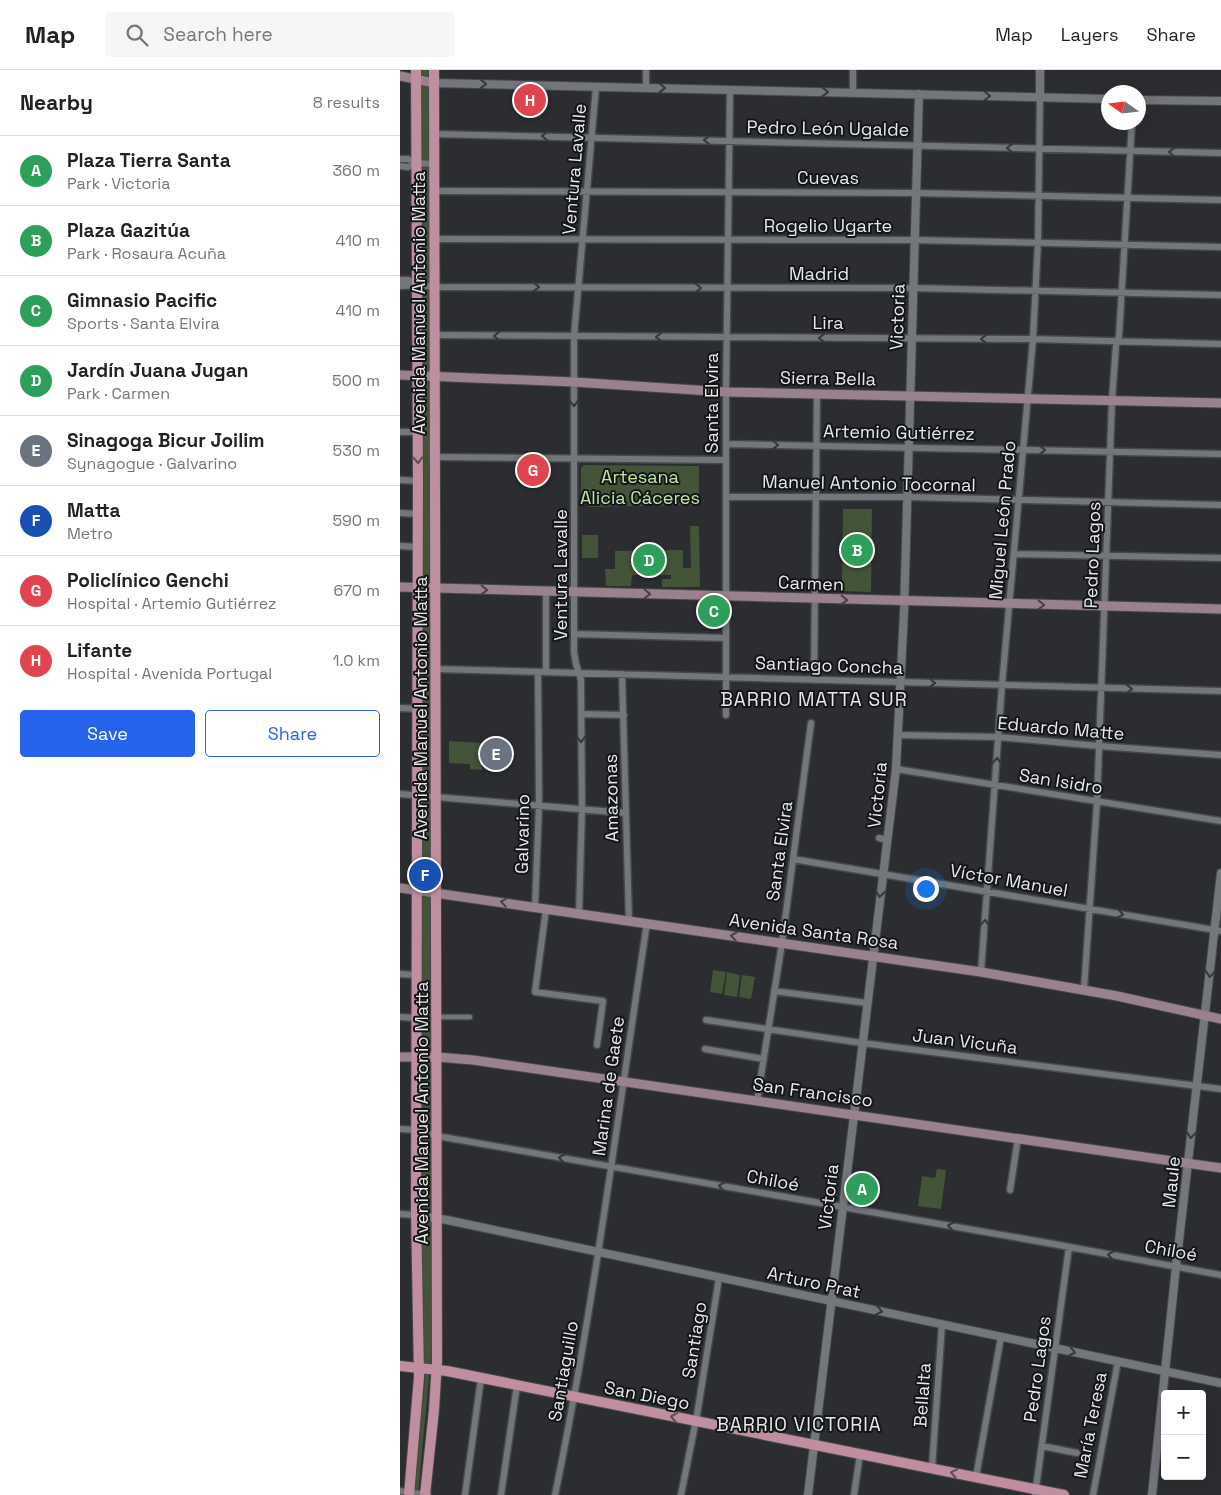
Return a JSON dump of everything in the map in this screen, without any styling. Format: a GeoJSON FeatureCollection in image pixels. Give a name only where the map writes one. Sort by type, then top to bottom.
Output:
{"type":"FeatureCollection","features":[{"type":"Feature","properties":{"kind":"main road","name":"Avenida Manuel Antonio Matta"},"geometry":{"type":"LineString","coordinates":[[425,1495],[437,1370],[434,70]]}},
{"type":"Feature","properties":{"kind":"main road","name":"Avenida Manuel Antonio Matta"},"geometry":{"type":"LineString","coordinates":[[406,1492],[419,1368],[416,1215],[418,285],[416,75]]}},
{"type":"Feature","properties":{"kind":"main road"},"geometry":{"type":"LineString","coordinates":[[400,76],[416,75],[434,83]]}},
{"type":"Feature","properties":{"kind":"main road"},"geometry":{"type":"LineString","coordinates":[[400,375],[434,376]]}},
{"type":"Feature","properties":{"kind":"main road","name":"Sierra Bella"},"geometry":{"type":"LineString","coordinates":[[434,376],[574,382],[726,392],[1221,403]]}},
{"type":"Feature","properties":{"kind":"main road","name":"Carmen"},"geometry":{"type":"LineString","coordinates":[[400,587],[1221,609]]}},
{"type":"Feature","properties":{"kind":"main road"},"geometry":{"type":"LineString","coordinates":[[418,704],[436,699]]}},
{"type":"Feature","properties":{"kind":"main road","name":"Avenida Santa Rosa"},"geometry":{"type":"LineString","coordinates":[[400,888],[981,972],[1084,989],[1221,1019]]}},
{"type":"Feature","properties":{"kind":"main road","name":"San Francisco"},"geometry":{"type":"LineString","coordinates":[[400,1057],[437,1057],[473,1060],[1221,1168]]}},
{"type":"Feature","properties":{"kind":"main road","name":"San Diego"},"geometry":{"type":"LineString","coordinates":[[400,1366],[481,1378],[976,1477],[1036,1492],[1064,1495]]}},
{"type":"Feature","properties":{"kind":"street"},"geometry":{"type":"LineString","coordinates":[[646,70],[646,88]]}},
{"type":"Feature","properties":{"kind":"street"},"geometry":{"type":"LineString","coordinates":[[853,70],[853,93]]}},
{"type":"Feature","properties":{"kind":"street","name":"Miguel León Prado"},"geometry":{"type":"LineString","coordinates":[[981,972],[1002,685],[1033,339],[1038,242],[1040,70]]}},
{"type":"Feature","properties":{"kind":"street"},"geometry":{"type":"LineString","coordinates":[[434,83],[1101,99]]}},
{"type":"Feature","properties":{"kind":"street","name":"Ventura Lavalle"},"geometry":{"type":"LineString","coordinates":[[579,914],[582,809],[581,680],[575,660],[574,634],[574,336],[596,87]]}},
{"type":"Feature","properties":{"kind":"street","name":"Santa Elvira"},"geometry":{"type":"LineString","coordinates":[[726,715],[726,392],[730,90]]}},
{"type":"Feature","properties":{"kind":"street","name":"Victoria"},"geometry":{"type":"LineString","coordinates":[[808,1495],[883,874],[883,839],[896,769],[904,602],[919,94]]}},
{"type":"Feature","properties":{"kind":"street"},"geometry":{"type":"LineString","coordinates":[[1146,100],[1221,102]]}},
{"type":"Feature","properties":{"kind":"street","name":"Pedro Lagos"},"geometry":{"type":"LineString","coordinates":[[1084,989],[1099,746],[1112,400],[1119,336],[1131,130]]}},
{"type":"Feature","properties":{"kind":"street","name":"Pedro León Ugalde"},"geometry":{"type":"LineString","coordinates":[[434,134],[1221,153]]}},
{"type":"Feature","properties":{"kind":"street"},"geometry":{"type":"LineString","coordinates":[[400,159],[408,159],[417,164]]}},
{"type":"Feature","properties":{"kind":"street"},"geometry":{"type":"LineString","coordinates":[[400,166],[434,164]]}},
{"type":"Feature","properties":{"kind":"street","name":"Cuevas"},"geometry":{"type":"LineString","coordinates":[[434,191],[916,193],[1221,200]]}},
{"type":"Feature","properties":{"kind":"street","name":"Rogelio Ugarte"},"geometry":{"type":"LineString","coordinates":[[434,239],[914,240],[1221,247]]}},
{"type":"Feature","properties":{"kind":"street","name":"Madrid"},"geometry":{"type":"LineString","coordinates":[[400,280],[409,280],[418,285]]}},
{"type":"Feature","properties":{"kind":"street","name":"Madrid"},"geometry":{"type":"LineString","coordinates":[[400,286],[913,288],[1221,295]]}},
{"type":"Feature","properties":{"kind":"street","name":"Lira"},"geometry":{"type":"LineString","coordinates":[[434,336],[1033,339],[1221,344]]}},
{"type":"Feature","properties":{"kind":"street"},"geometry":{"type":"LineString","coordinates":[[814,680],[817,394]]}},
{"type":"Feature","properties":{"kind":"street"},"geometry":{"type":"LineString","coordinates":[[400,432],[418,432]]}},
{"type":"Feature","properties":{"kind":"street","name":"Artemio Gutiérrez"},"geometry":{"type":"LineString","coordinates":[[726,444],[1221,454]]}},
{"type":"Feature","properties":{"kind":"street"},"geometry":{"type":"LineString","coordinates":[[435,457],[726,460]]}},
{"type":"Feature","properties":{"kind":"street"},"geometry":{"type":"LineString","coordinates":[[400,480],[418,481]]}},
{"type":"Feature","properties":{"kind":"street","name":"Manuel Antonio Tocornal"},"geometry":{"type":"LineString","coordinates":[[726,497],[907,497],[1221,505]]}},
{"type":"Feature","properties":{"kind":"street"},"geometry":{"type":"LineString","coordinates":[[400,513],[418,514]]}},
{"type":"Feature","properties":{"kind":"street"},"geometry":{"type":"LineString","coordinates":[[400,546],[418,547]]}},
{"type":"Feature","properties":{"kind":"street"},"geometry":{"type":"LineString","coordinates":[[1014,554],[1221,558]]}},
{"type":"Feature","properties":{"kind":"street"},"geometry":{"type":"LineString","coordinates":[[546,592],[546,672]]}},
{"type":"Feature","properties":{"kind":"street"},"geometry":{"type":"LineString","coordinates":[[574,634],[726,638]]}},
{"type":"Feature","properties":{"kind":"street","name":"Santiago Concha"},"geometry":{"type":"LineString","coordinates":[[436,669],[1221,691]]}},
{"type":"Feature","properties":{"kind":"street","name":"Galvarino"},"geometry":{"type":"LineString","coordinates":[[536,907],[539,805],[538,672]]}},
{"type":"Feature","properties":{"kind":"street","name":"Amazonas"},"geometry":{"type":"LineString","coordinates":[[622,674],[628,921]]}},
{"type":"Feature","properties":{"kind":"street"},"geometry":{"type":"LineString","coordinates":[[400,708],[418,704]]}},
{"type":"Feature","properties":{"kind":"street"},"geometry":{"type":"LineString","coordinates":[[581,714],[624,715]]}},
{"type":"Feature","properties":{"kind":"street","name":"Santa Elvira"},"geometry":{"type":"LineString","coordinates":[[757,1101],[782,943],[811,723]]}},
{"type":"Feature","properties":{"kind":"street","name":"Eduardo Matte"},"geometry":{"type":"LineString","coordinates":[[898,735],[998,737],[1221,754]]}},
{"type":"Feature","properties":{"kind":"street","name":"San Isidro"},"geometry":{"type":"LineString","coordinates":[[896,769],[1221,821]]}},
{"type":"Feature","properties":{"kind":"street"},"geometry":{"type":"LineString","coordinates":[[400,794],[626,812]]}},
{"type":"Feature","properties":{"kind":"street","name":"Víctor Manuel"},"geometry":{"type":"LineString","coordinates":[[793,859],[1218,930]]}},
{"type":"Feature","properties":{"kind":"street","name":"Maule"},"geometry":{"type":"LineString","coordinates":[[1152,1495],[1205,1016],[1218,930],[1221,873]]}},
{"type":"Feature","properties":{"kind":"street"},"geometry":{"type":"LineString","coordinates":[[546,909],[535,992],[603,1001],[597,1045]]}},
{"type":"Feature","properties":{"kind":"street","name":"Marina de Gaete"},"geometry":{"type":"LineString","coordinates":[[598,1252],[647,923]]}},
{"type":"Feature","properties":{"kind":"street"},"geometry":{"type":"LineString","coordinates":[[400,974],[416,975]]}},
{"type":"Feature","properties":{"kind":"street"},"geometry":{"type":"LineString","coordinates":[[774,991],[866,1003]]}},
{"type":"Feature","properties":{"kind":"street"},"geometry":{"type":"LineString","coordinates":[[400,1017],[417,1018]]}},
{"type":"Feature","properties":{"kind":"street"},"geometry":{"type":"LineString","coordinates":[[437,1017],[470,1017]]}},
{"type":"Feature","properties":{"kind":"street","name":"Juan Vicuña"},"geometry":{"type":"LineString","coordinates":[[706,1020],[862,1043],[1221,1089]]}},
{"type":"Feature","properties":{"kind":"street"},"geometry":{"type":"LineString","coordinates":[[704,1049],[764,1059]]}},
{"type":"Feature","properties":{"kind":"street","name":"Chiloé"},"geometry":{"type":"LineString","coordinates":[[400,1129],[417,1130],[437,1136],[1221,1275]]}},
{"type":"Feature","properties":{"kind":"street"},"geometry":{"type":"LineString","coordinates":[[1010,1190],[1018,1138]]}},
{"type":"Feature","properties":{"kind":"street","name":"Arturo Prat"},"geometry":{"type":"LineString","coordinates":[[400,1214],[437,1218],[1221,1383]]}},
{"type":"Feature","properties":{"kind":"street","name":"Pedro Lagos"},"geometry":{"type":"LineString","coordinates":[[1036,1492],[1069,1247]]}},
{"type":"Feature","properties":{"kind":"street","name":"Santiaguillo"},"geometry":{"type":"LineString","coordinates":[[555,1495],[574,1397],[598,1252]]}},
{"type":"Feature","properties":{"kind":"street","name":"Santiago"},"geometry":{"type":"LineString","coordinates":[[681,1495],[696,1421],[719,1278]]}},
{"type":"Feature","properties":{"kind":"street","name":"Bellalta"},"geometry":{"type":"LineString","coordinates":[[932,1468],[942,1324]]}},
{"type":"Feature","properties":{"kind":"street"},"geometry":{"type":"LineString","coordinates":[[976,1477],[1001,1337]]}},
{"type":"Feature","properties":{"kind":"street","name":"María Teresa"},"geometry":{"type":"LineString","coordinates":[[1092,1495],[1118,1361]]}},
{"type":"Feature","properties":{"kind":"street"},"geometry":{"type":"LineString","coordinates":[[465,1495],[481,1378]]}},
{"type":"Feature","properties":{"kind":"street"},"geometry":{"type":"LineString","coordinates":[[501,1495],[517,1385]]}},
{"type":"Feature","properties":{"kind":"street"},"geometry":{"type":"LineString","coordinates":[[1042,1446],[1078,1453]]}},
{"type":"Feature","properties":{"kind":"street"},"geometry":{"type":"LineString","coordinates":[[854,1495],[860,1454]]}},
{"type":"Feature","properties":{"kind":"street"},"geometry":{"type":"LineString","coordinates":[[406,1492],[429,1495]]}},
{"type":"Feature","properties":{"kind":"green space"},"geometry":{"type":"Polygon","coordinates":[[[420,70],[429,70],[431,1357],[418,1495],[413,1495],[425,1379],[423,1356],[421,1146],[423,710],[420,70]]]}},
{"type":"Feature","properties":{"kind":"green space","name":"Artesana Alicia Cáceres"},"geometry":{"type":"Polygon","coordinates":[[[584,465],[699,466],[699,505],[588,507],[588,498],[581,498],[581,468],[584,465]]]}},
{"type":"Feature","properties":{"kind":"green space"},"geometry":{"type":"Polygon","coordinates":[[[843,509],[872,509],[871,592],[842,591],[843,509]]]}},
{"type":"Feature","properties":{"kind":"green space"},"geometry":{"type":"Polygon","coordinates":[[[690,526],[699,526],[700,587],[662,587],[662,579],[671,579],[671,575],[632,575],[631,586],[606,586],[605,569],[615,569],[615,551],[683,550],[683,568],[691,568],[690,526]]]}},
{"type":"Feature","properties":{"kind":"green space"},"geometry":{"type":"Polygon","coordinates":[[[582,535],[598,535],[598,558],[582,558],[582,535]]]}},
{"type":"Feature","properties":{"kind":"green space"},"geometry":{"type":"Polygon","coordinates":[[[449,741],[482,743],[482,770],[470,769],[470,764],[449,763],[449,741]]]}},
{"type":"Feature","properties":{"kind":"green space"},"geometry":{"type":"Polygon","coordinates":[[[713,970],[726,972],[722,994],[710,992],[713,970]]]}},
{"type":"Feature","properties":{"kind":"green space"},"geometry":{"type":"Polygon","coordinates":[[[727,972],[740,975],[737,997],[724,995],[727,972]]]}},
{"type":"Feature","properties":{"kind":"green space"},"geometry":{"type":"Polygon","coordinates":[[[742,975],[755,977],[751,999],[739,997],[742,975]]]}},
{"type":"Feature","properties":{"kind":"green space"},"geometry":{"type":"Polygon","coordinates":[[[937,1169],[946,1170],[941,1209],[918,1206],[922,1176],[935,1178],[937,1169]]]}},
{"type":"Feature","properties":{"kind":"green space"},"geometry":{"type":"Polygon","coordinates":[[[858,1171],[872,1173],[867,1206],[853,1204],[858,1171]]]}},
{"type":"Feature","properties":{"kind":"place","name":"Lifante"},"geometry":{"type":"Point","coordinates":[530,100]}},
{"type":"Feature","properties":{"kind":"place","name":"Policlínico Genchi"},"geometry":{"type":"Point","coordinates":[533,470]}},
{"type":"Feature","properties":{"kind":"place","name":"Plaza Gazitúa"},"geometry":{"type":"Point","coordinates":[857,550]}},
{"type":"Feature","properties":{"kind":"place","name":"Jardín Juana Jugan"},"geometry":{"type":"Point","coordinates":[649,560]}},
{"type":"Feature","properties":{"kind":"place","name":"Gimnasio Pacific"},"geometry":{"type":"Point","coordinates":[714,611]}},
{"type":"Feature","properties":{"kind":"place","name":"Sinagoga Bicur Joilim"},"geometry":{"type":"Point","coordinates":[496,754]}},
{"type":"Feature","properties":{"kind":"place","name":"Matta"},"geometry":{"type":"Point","coordinates":[425,875]}},
{"type":"Feature","properties":{"kind":"place","name":"Plaza Tierra Santa"},"geometry":{"type":"Point","coordinates":[862,1189]}},
{"type":"Feature","properties":{"kind":"district","name":"BARRIO MATTA SUR"},"geometry":{"type":"Point","coordinates":[814,699]}},
{"type":"Feature","properties":{"kind":"district","name":"BARRIO VICTORIA"},"geometry":{"type":"Point","coordinates":[799,1424]}}]}
